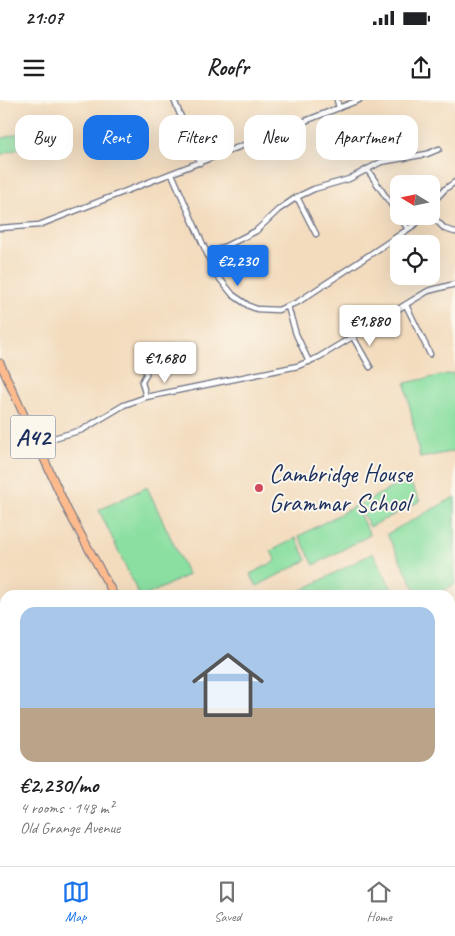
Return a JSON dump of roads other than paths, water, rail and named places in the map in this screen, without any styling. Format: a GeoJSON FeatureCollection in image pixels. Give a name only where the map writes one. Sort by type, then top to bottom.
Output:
{"type":"FeatureCollection","features":[{"type":"Feature","properties":{"kind":"main road","name":"A42"},"geometry":{"type":"LineString","coordinates":[[0,363],[68,511],[111,590]]}},
{"type":"Feature","properties":{"kind":"street"},"geometry":{"type":"LineString","coordinates":[[174,100],[200,163]]}},
{"type":"Feature","properties":{"kind":"street"},"geometry":{"type":"LineString","coordinates":[[337,100],[339,108]]}},
{"type":"Feature","properties":{"kind":"street"},"geometry":{"type":"LineString","coordinates":[[0,228],[39,225],[359,100]]}},
{"type":"Feature","properties":{"kind":"street"},"geometry":{"type":"LineString","coordinates":[[208,255],[256,231],[278,210],[297,197],[314,189],[349,179],[386,160],[427,154],[439,148]]}},
{"type":"Feature","properties":{"kind":"street"},"geometry":{"type":"LineString","coordinates":[[367,169],[390,203]]}},
{"type":"Feature","properties":{"kind":"street"},"geometry":{"type":"LineString","coordinates":[[172,174],[216,274],[225,287],[241,302],[267,310],[288,307],[333,280],[412,225]]}},
{"type":"Feature","properties":{"kind":"street"},"geometry":{"type":"LineString","coordinates":[[440,195],[455,182]]}},
{"type":"Feature","properties":{"kind":"street"},"geometry":{"type":"LineString","coordinates":[[297,197],[316,234]]}},
{"type":"Feature","properties":{"kind":"street"},"geometry":{"type":"LineString","coordinates":[[440,224],[445,229],[455,232]]}},
{"type":"Feature","properties":{"kind":"street"},"geometry":{"type":"LineString","coordinates":[[405,225],[408,229]]}},
{"type":"Feature","properties":{"kind":"street"},"geometry":{"type":"LineString","coordinates":[[36,444],[82,430],[124,405],[146,397],[298,366],[309,362],[428,291],[455,284]]}},
{"type":"Feature","properties":{"kind":"street"},"geometry":{"type":"LineString","coordinates":[[406,305],[430,354]]}},
{"type":"Feature","properties":{"kind":"street"},"geometry":{"type":"LineString","coordinates":[[288,307],[296,334],[309,362]]}},
{"type":"Feature","properties":{"kind":"street"},"geometry":{"type":"LineString","coordinates":[[353,337],[370,367]]}},
{"type":"Feature","properties":{"kind":"street"},"geometry":{"type":"LineString","coordinates":[[146,397],[142,382],[146,375],[147,358]]}},
{"type":"Feature","properties":{"kind":"place","name":"Cambridge House Grammar School"},"geometry":{"type":"Point","coordinates":[259,488]}}]}
